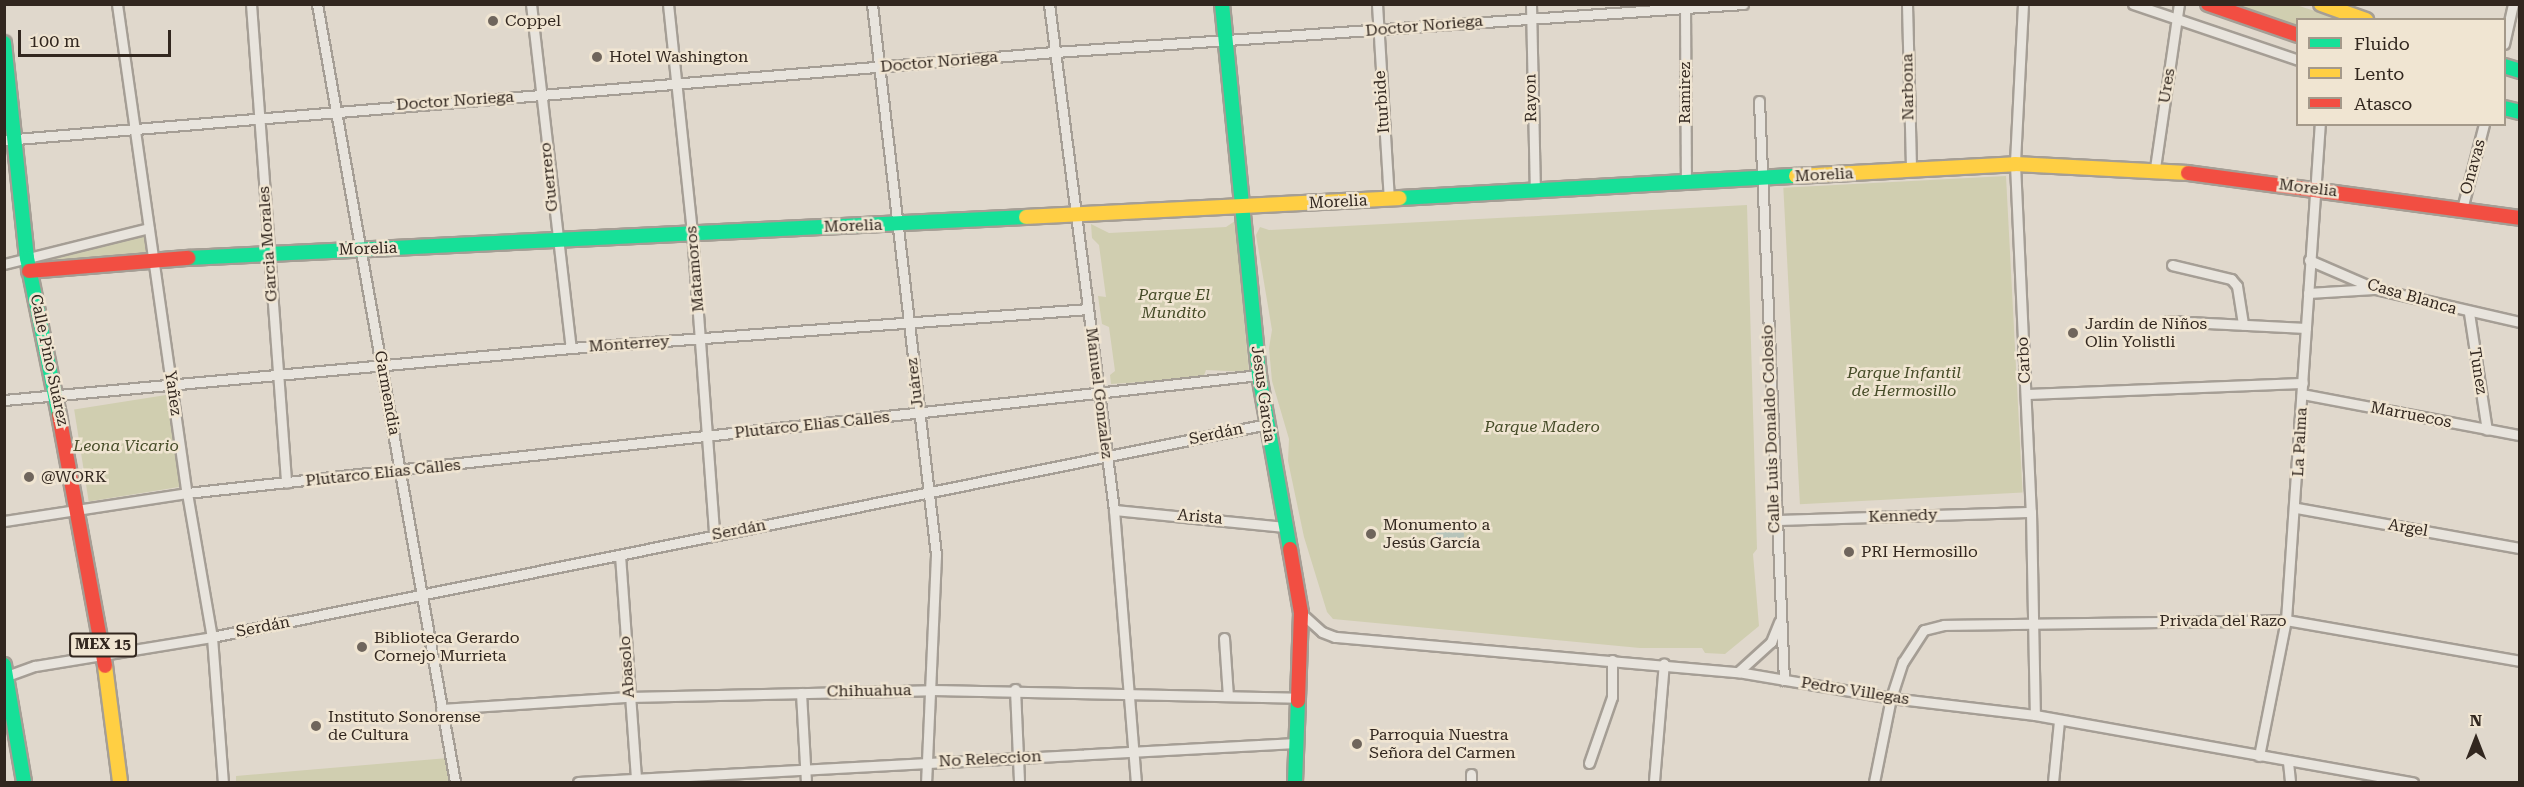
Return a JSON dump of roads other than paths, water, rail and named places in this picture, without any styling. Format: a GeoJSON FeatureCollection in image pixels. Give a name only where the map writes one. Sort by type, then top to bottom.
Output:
{"type":"FeatureCollection","features":[{"type":"Feature","properties":{"kind":"street","name":"Yañez"},"geometry":{"type":"LineString","coordinates":[[117,4],[187,493],[212,637],[223,783]]}},
{"type":"Feature","properties":{"kind":"street","name":"Garcia Morales"},"geometry":{"type":"LineString","coordinates":[[251,4],[286,483]]}},
{"type":"Feature","properties":{"kind":"street","name":"Garmendia"},"geometry":{"type":"LineString","coordinates":[[317,4],[363,250],[455,783]]}},
{"type":"Feature","properties":{"kind":"street","name":"Guerrero"},"geometry":{"type":"LineString","coordinates":[[531,4],[556,240],[571,348]]}},
{"type":"Feature","properties":{"kind":"street","name":"Matamoros"},"geometry":{"type":"LineString","coordinates":[[668,4],[692,232],[709,437],[714,535]]}},
{"type":"Feature","properties":{"kind":"street","name":"Juárez"},"geometry":{"type":"LineString","coordinates":[[872,4],[936,555],[926,783]]}},
{"type":"Feature","properties":{"kind":"street","name":"Manuel Gonzalez"},"geometry":{"type":"LineString","coordinates":[[1049,4],[1114,510],[1136,783]]}},
{"type":"Feature","properties":{"kind":"street","name":"Jesus Garcia"},"geometry":{"type":"LineString","coordinates":[[1222,4],[1240,207],[1259,375],[1301,614],[1295,783]]}},
{"type":"Feature","properties":{"kind":"street","name":"Iturbide"},"geometry":{"type":"LineString","coordinates":[[1377,4],[1389,199]]}},
{"type":"Feature","properties":{"kind":"street","name":"Rayon"},"geometry":{"type":"LineString","coordinates":[[1531,4],[1535,191]]}},
{"type":"Feature","properties":{"kind":"street","name":"Doctor Noriega"},"geometry":{"type":"LineString","coordinates":[[9,140],[260,116],[677,85],[1055,52],[1226,42],[1743,4]]}},
{"type":"Feature","properties":{"kind":"street","name":"Narbona"},"geometry":{"type":"LineString","coordinates":[[1907,4],[1911,169]]}},
{"type":"Feature","properties":{"kind":"street","name":"Carbo"},"geometry":{"type":"LineString","coordinates":[[2023,4],[2015,164],[2031,512],[2031,621],[2035,715]]}},
{"type":"Feature","properties":{"kind":"street"},"geometry":{"type":"LineString","coordinates":[[2133,4],[2296,59]]}},
{"type":"Feature","properties":{"kind":"street","name":"Ures"},"geometry":{"type":"LineString","coordinates":[[2155,168],[2179,4]]}},
{"type":"Feature","properties":{"kind":"street"},"geometry":{"type":"LineString","coordinates":[[2208,4],[2296,33]]}},
{"type":"Feature","properties":{"kind":"street"},"geometry":{"type":"LineString","coordinates":[[2506,39],[2513,4]]}},
{"type":"Feature","properties":{"kind":"street"},"geometry":{"type":"LineString","coordinates":[[2330,6],[2361,18]]}},
{"type":"Feature","properties":{"kind":"street","name":"Ramirez"},"geometry":{"type":"LineString","coordinates":[[1685,7],[1686,182]]}},
{"type":"Feature","properties":{"kind":"street","name":"Calle Pino Suárez"},"geometry":{"type":"LineString","coordinates":[[4,43],[9,140],[28,264],[79,509],[104,655],[120,783]]}},
{"type":"Feature","properties":{"kind":"street","name":"Calle Luis Donaldo Colosio"},"geometry":{"type":"LineString","coordinates":[[1759,102],[1774,520],[1784,680]]}},
{"type":"Feature","properties":{"kind":"street","name":"La Palma"},"geometry":{"type":"LineString","coordinates":[[2259,756],[2286,620],[2296,508],[2309,260],[2320,126]]}},
{"type":"Feature","properties":{"kind":"street","name":"Onavas"},"geometry":{"type":"LineString","coordinates":[[2462,209],[2483,126]]}},
{"type":"Feature","properties":{"kind":"street","name":"Morelia"},"geometry":{"type":"LineString","coordinates":[[28,264],[154,261],[268,252],[363,250],[692,232],[898,224],[1075,212],[1240,207],[2015,164],[2155,168],[2520,218]]}},
{"type":"Feature","properties":{"kind":"street"},"geometry":{"type":"LineString","coordinates":[[4,264],[28,264],[149,228]]}},
{"type":"Feature","properties":{"kind":"street","name":"Casa Blanca"},"geometry":{"type":"LineString","coordinates":[[2309,260],[2376,289],[2469,313],[2520,322]]}},
{"type":"Feature","properties":{"kind":"street"},"geometry":{"type":"LineString","coordinates":[[2172,265],[2231,279],[2237,286],[2243,325]]}},
{"type":"Feature","properties":{"kind":"street"},"geometry":{"type":"LineString","coordinates":[[2308,293],[2376,289]]}},
{"type":"Feature","properties":{"kind":"street","name":"Monterrey"},"geometry":{"type":"LineString","coordinates":[[4,400],[171,384],[382,368],[571,348],[1088,309]]}},
{"type":"Feature","properties":{"kind":"street","name":"Tunez"},"geometry":{"type":"LineString","coordinates":[[2469,313],[2487,430]]}},
{"type":"Feature","properties":{"kind":"street"},"geometry":{"type":"LineString","coordinates":[[2168,321],[2306,328]]}},
{"type":"Feature","properties":{"kind":"street","name":"Plutarco Elias Calles"},"geometry":{"type":"LineString","coordinates":[[579,452],[1259,375]]}},
{"type":"Feature","properties":{"kind":"street"},"geometry":{"type":"LineString","coordinates":[[2026,394],[2303,383]]}},
{"type":"Feature","properties":{"kind":"street","name":"Marruecos"},"geometry":{"type":"LineString","coordinates":[[2302,394],[2520,435]]}},
{"type":"Feature","properties":{"kind":"street","name":"Serdán"},"geometry":{"type":"LineString","coordinates":[[5,672],[212,637],[1267,424]]}},
{"type":"Feature","properties":{"kind":"street","name":"Plutarco Elías Calles"},"geometry":{"type":"LineString","coordinates":[[4,521],[187,493],[579,452]]}},
{"type":"Feature","properties":{"kind":"street","name":"Argel"},"geometry":{"type":"LineString","coordinates":[[2296,508],[2520,548]]}},
{"type":"Feature","properties":{"kind":"street","name":"Arista"},"geometry":{"type":"LineString","coordinates":[[1114,510],[1285,527]]}},
{"type":"Feature","properties":{"kind":"street","name":"Kennedy"},"geometry":{"type":"LineString","coordinates":[[1774,520],[2031,512]]}},
{"type":"Feature","properties":{"kind":"street","name":"Abasolo"},"geometry":{"type":"LineString","coordinates":[[620,555],[628,697],[636,778]]}},
{"type":"Feature","properties":{"kind":"street","name":"Pedro Villegas"},"geometry":{"type":"LineString","coordinates":[[1301,614],[1322,632],[1335,638],[1664,663],[1738,672],[1891,698],[2035,715],[2058,721],[2413,783]]}},
{"type":"Feature","properties":{"kind":"street"},"geometry":{"type":"LineString","coordinates":[[1738,672],[1771,642],[1781,617]]}},
{"type":"Feature","properties":{"kind":"street","name":"Privada del Razo"},"geometry":{"type":"LineString","coordinates":[[1891,698],[1903,662],[1924,630],[1944,625],[2031,621],[2286,620],[2520,661]]}},
{"type":"Feature","properties":{"kind":"street"},"geometry":{"type":"LineString","coordinates":[[1224,638],[1228,696]]}},
{"type":"Feature","properties":{"kind":"street"},"geometry":{"type":"LineString","coordinates":[[1589,763],[1612,697],[1612,660]]}},
{"type":"Feature","properties":{"kind":"street"},"geometry":{"type":"LineString","coordinates":[[1654,780],[1664,663]]}},
{"type":"Feature","properties":{"kind":"street"},"geometry":{"type":"LineString","coordinates":[[5,672],[24,783]]}},
{"type":"Feature","properties":{"kind":"street"},"geometry":{"type":"LineString","coordinates":[[1015,689],[1019,783]]}},
{"type":"Feature","properties":{"kind":"street","name":"Chihuahua"},"geometry":{"type":"LineString","coordinates":[[441,709],[628,697],[931,690],[1015,689],[1298,698]]}},
{"type":"Feature","properties":{"kind":"street"},"geometry":{"type":"LineString","coordinates":[[801,693],[806,783]]}},
{"type":"Feature","properties":{"kind":"street"},"geometry":{"type":"LineString","coordinates":[[1874,783],[1891,698]]}},
{"type":"Feature","properties":{"kind":"street"},"geometry":{"type":"LineString","coordinates":[[2053,783],[2058,721]]}},
{"type":"Feature","properties":{"kind":"street","name":"No Releccion"},"geometry":{"type":"LineString","coordinates":[[685,777],[1135,749],[1296,743]]}},
{"type":"Feature","properties":{"kind":"street"},"geometry":{"type":"LineString","coordinates":[[2288,762],[2290,783]]}},
{"type":"Feature","properties":{"kind":"street"},"geometry":{"type":"LineString","coordinates":[[578,783],[685,777]]}},
{"type":"Feature","properties":{"kind":"street"},"geometry":{"type":"LineString","coordinates":[[668,783],[685,777]]}},
{"type":"Feature","properties":{"kind":"place","name":"Coppel"},"geometry":{"type":"Point","coordinates":[493,21]}},
{"type":"Feature","properties":{"kind":"place","name":"Hotel Washington"},"geometry":{"type":"Point","coordinates":[597,57]}},
{"type":"Feature","properties":{"kind":"place","name":"Jardín de Niños Olin Yolistli"},"geometry":{"type":"Point","coordinates":[2073,333]}},
{"type":"Feature","properties":{"kind":"place","name":"@WORK"},"geometry":{"type":"Point","coordinates":[29,477]}},
{"type":"Feature","properties":{"kind":"place","name":"Monumento a Jesús García"},"geometry":{"type":"Point","coordinates":[1371,534]}},
{"type":"Feature","properties":{"kind":"place","name":"PRI Hermosillo"},"geometry":{"type":"Point","coordinates":[1849,552]}},
{"type":"Feature","properties":{"kind":"place","name":"Biblioteca Gerardo Cornejo Murrieta"},"geometry":{"type":"Point","coordinates":[362,647]}},
{"type":"Feature","properties":{"kind":"place","name":"Instituto Sonorense de Cultura"},"geometry":{"type":"Point","coordinates":[316,726]}},
{"type":"Feature","properties":{"kind":"place","name":"Parroquia Nuestra Señora del Carmen"},"geometry":{"type":"Point","coordinates":[1357,744]}},
{"type":"Feature","properties":{"kind":"park label","name":"Parque El Mundito"},"geometry":{"type":"Point","coordinates":[1174,304]}},
{"type":"Feature","properties":{"kind":"park label","name":"Parque Infantil de Hermosillo"},"geometry":{"type":"Point","coordinates":[1904,382]}},
{"type":"Feature","properties":{"kind":"park label","name":"Parque Madero"},"geometry":{"type":"Point","coordinates":[1542,427]}},
{"type":"Feature","properties":{"kind":"park label","name":"Leona Vicario"},"geometry":{"type":"Point","coordinates":[126,446]}}]}
